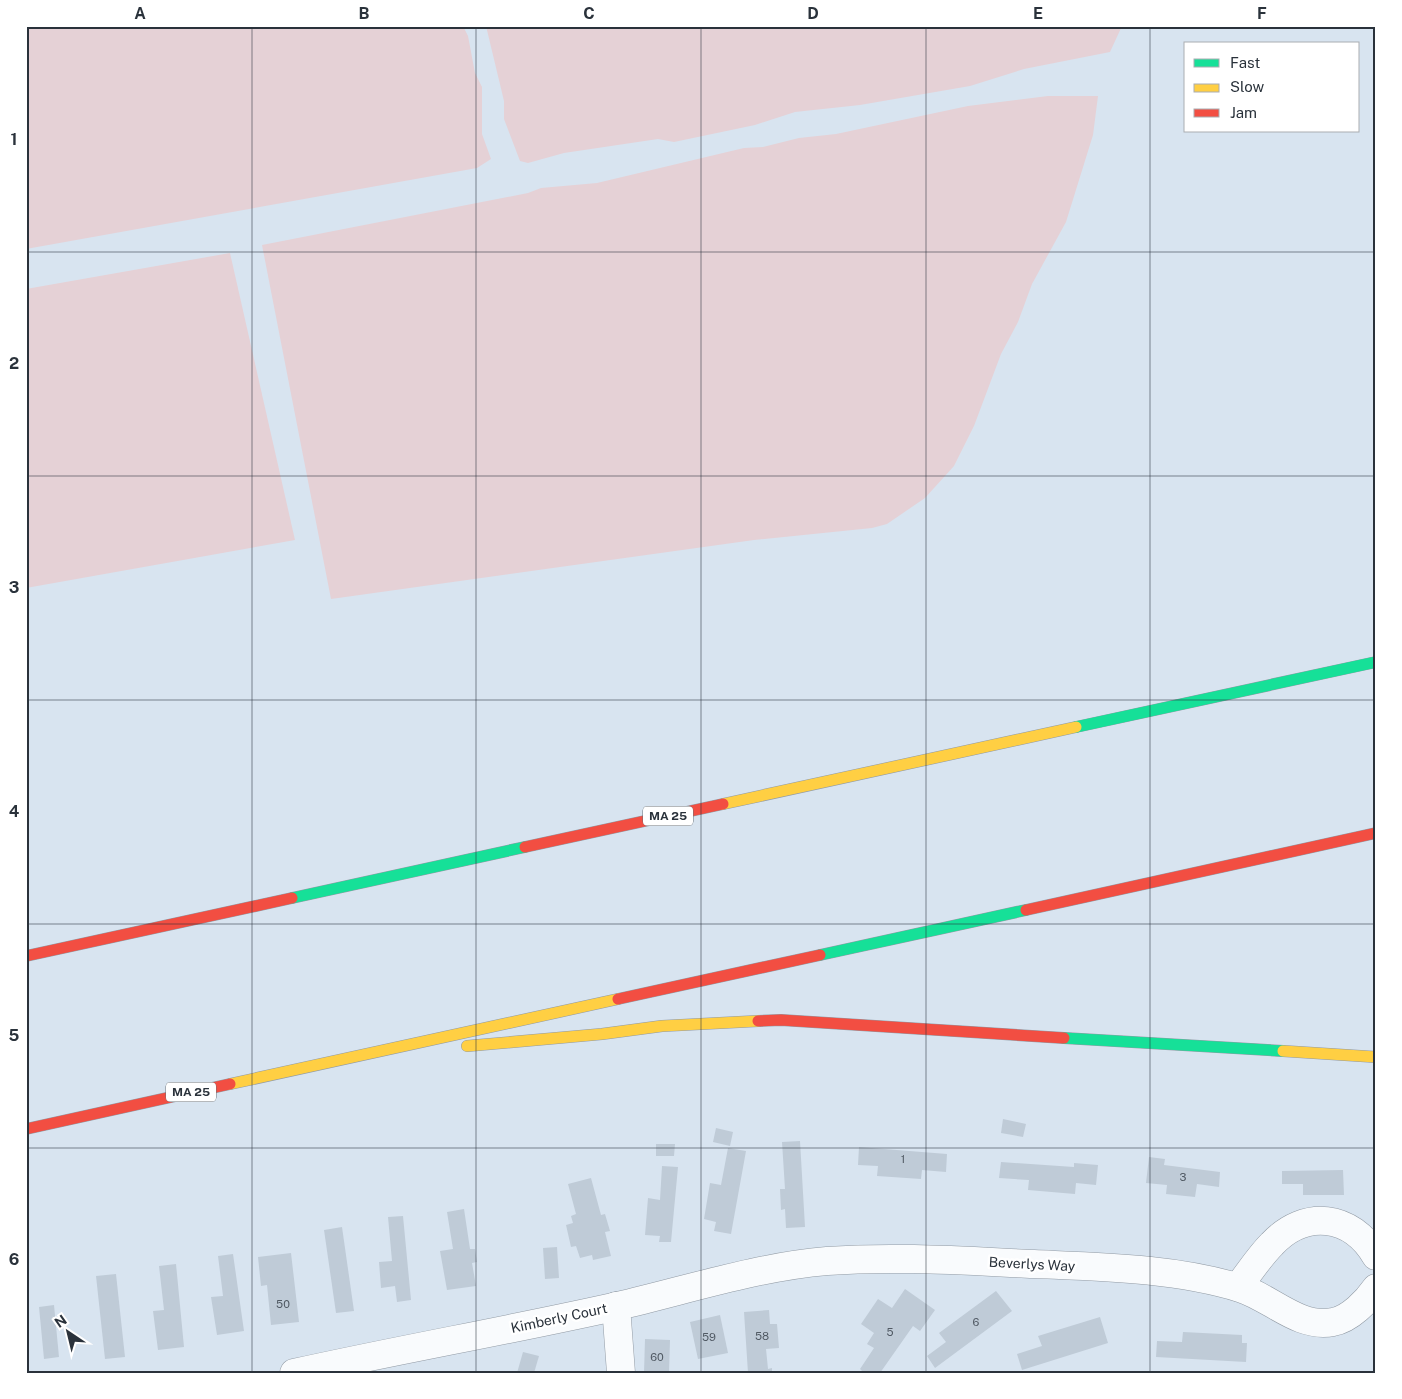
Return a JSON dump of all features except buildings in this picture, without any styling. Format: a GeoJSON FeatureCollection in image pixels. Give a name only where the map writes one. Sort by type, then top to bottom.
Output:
{"type":"FeatureCollection","features":[{"type":"Feature","properties":{"kind":"highway","name":"MA 25"},"geometry":{"type":"LineString","coordinates":[[26,956],[1376,662]]}},
{"type":"Feature","properties":{"kind":"highway","name":"MA 25"},"geometry":{"type":"LineString","coordinates":[[26,1129],[1376,833]]}},
{"type":"Feature","properties":{"kind":"highway"},"geometry":{"type":"LineString","coordinates":[[356,1056],[602,1034],[662,1026],[781,1020],[1376,1057]]}},
{"type":"Feature","properties":{"kind":"street"},"geometry":{"type":"LineString","coordinates":[[1238,1287],[1272,1243],[1291,1230],[1310,1222],[1328,1220],[1344,1226],[1366,1243],[1376,1256]]}},
{"type":"Feature","properties":{"kind":"street","name":"Beverlys Way"},"geometry":{"type":"LineString","coordinates":[[824,1262],[890,1259],[1070,1266],[1173,1274],[1251,1291],[1296,1316],[1321,1322],[1333,1322],[1356,1310],[1376,1288]]}},
{"type":"Feature","properties":{"kind":"street","name":"Kimberly Court"},"geometry":{"type":"LineString","coordinates":[[294,1373],[616,1306],[737,1277],[824,1262]]}},
{"type":"Feature","properties":{"kind":"street"},"geometry":{"type":"LineString","coordinates":[[616,1306],[621,1373]]}},
{"type":"Feature","properties":{"kind":"shaded area"},"geometry":{"type":"Polygon","coordinates":[[[26,26],[463,26],[468,36],[475,73],[482,87],[482,134],[491,159],[477,168],[26,249],[26,26]]]}},
{"type":"Feature","properties":{"kind":"shaded area"},"geometry":{"type":"Polygon","coordinates":[[[486,26],[1122,26],[1110,52],[1024,69],[970,86],[860,105],[795,112],[755,125],[674,142],[658,139],[564,153],[528,163],[520,161],[504,119],[504,101],[486,26]]]}},
{"type":"Feature","properties":{"kind":"shaded area"},"geometry":{"type":"Polygon","coordinates":[[[1048,96],[1098,96],[1093,135],[1066,222],[1032,284],[1018,322],[1001,354],[974,426],[954,466],[925,498],[887,524],[872,528],[754,540],[331,599],[262,245],[528,193],[541,188],[597,183],[744,148],[763,147],[799,138],[836,134],[968,106],[1048,96]]]}},
{"type":"Feature","properties":{"kind":"shaded area"},"geometry":{"type":"Polygon","coordinates":[[[230,253],[295,540],[26,588],[26,289],[230,253]]]}},
{"type":"Feature","properties":{"kind":"traffic: fast"},"geometry":{"type":"LineString","coordinates":[[1076,727],[1376,662]]}},
{"type":"Feature","properties":{"kind":"traffic: fast"},"geometry":{"type":"LineString","coordinates":[[292,898],[525,847]]}},
{"type":"Feature","properties":{"kind":"traffic: fast"},"geometry":{"type":"LineString","coordinates":[[820,955],[1026,910]]}},
{"type":"Feature","properties":{"kind":"traffic: fast"},"geometry":{"type":"LineString","coordinates":[[1064,1038],[1283,1051]]}},
{"type":"Feature","properties":{"kind":"traffic: slow"},"geometry":{"type":"LineString","coordinates":[[723,804],[1076,727]]}},
{"type":"Feature","properties":{"kind":"traffic: slow"},"geometry":{"type":"LineString","coordinates":[[230,1084],[618,999]]}},
{"type":"Feature","properties":{"kind":"traffic: slow"},"geometry":{"type":"LineString","coordinates":[[467,1046],[602,1034],[662,1026],[758,1021]]}},
{"type":"Feature","properties":{"kind":"traffic: slow"},"geometry":{"type":"LineString","coordinates":[[1283,1051],[1376,1057]]}},
{"type":"Feature","properties":{"kind":"traffic: jam"},"geometry":{"type":"LineString","coordinates":[[525,847],[723,804]]}},
{"type":"Feature","properties":{"kind":"traffic: jam"},"geometry":{"type":"LineString","coordinates":[[1026,910],[1376,833]]}},
{"type":"Feature","properties":{"kind":"traffic: jam"},"geometry":{"type":"LineString","coordinates":[[26,956],[292,898]]}},
{"type":"Feature","properties":{"kind":"traffic: jam"},"geometry":{"type":"LineString","coordinates":[[618,999],[820,955]]}},
{"type":"Feature","properties":{"kind":"traffic: jam"},"geometry":{"type":"LineString","coordinates":[[758,1021],[781,1020],[1064,1038]]}},
{"type":"Feature","properties":{"kind":"traffic: jam"},"geometry":{"type":"LineString","coordinates":[[26,1129],[230,1084]]}}]}
